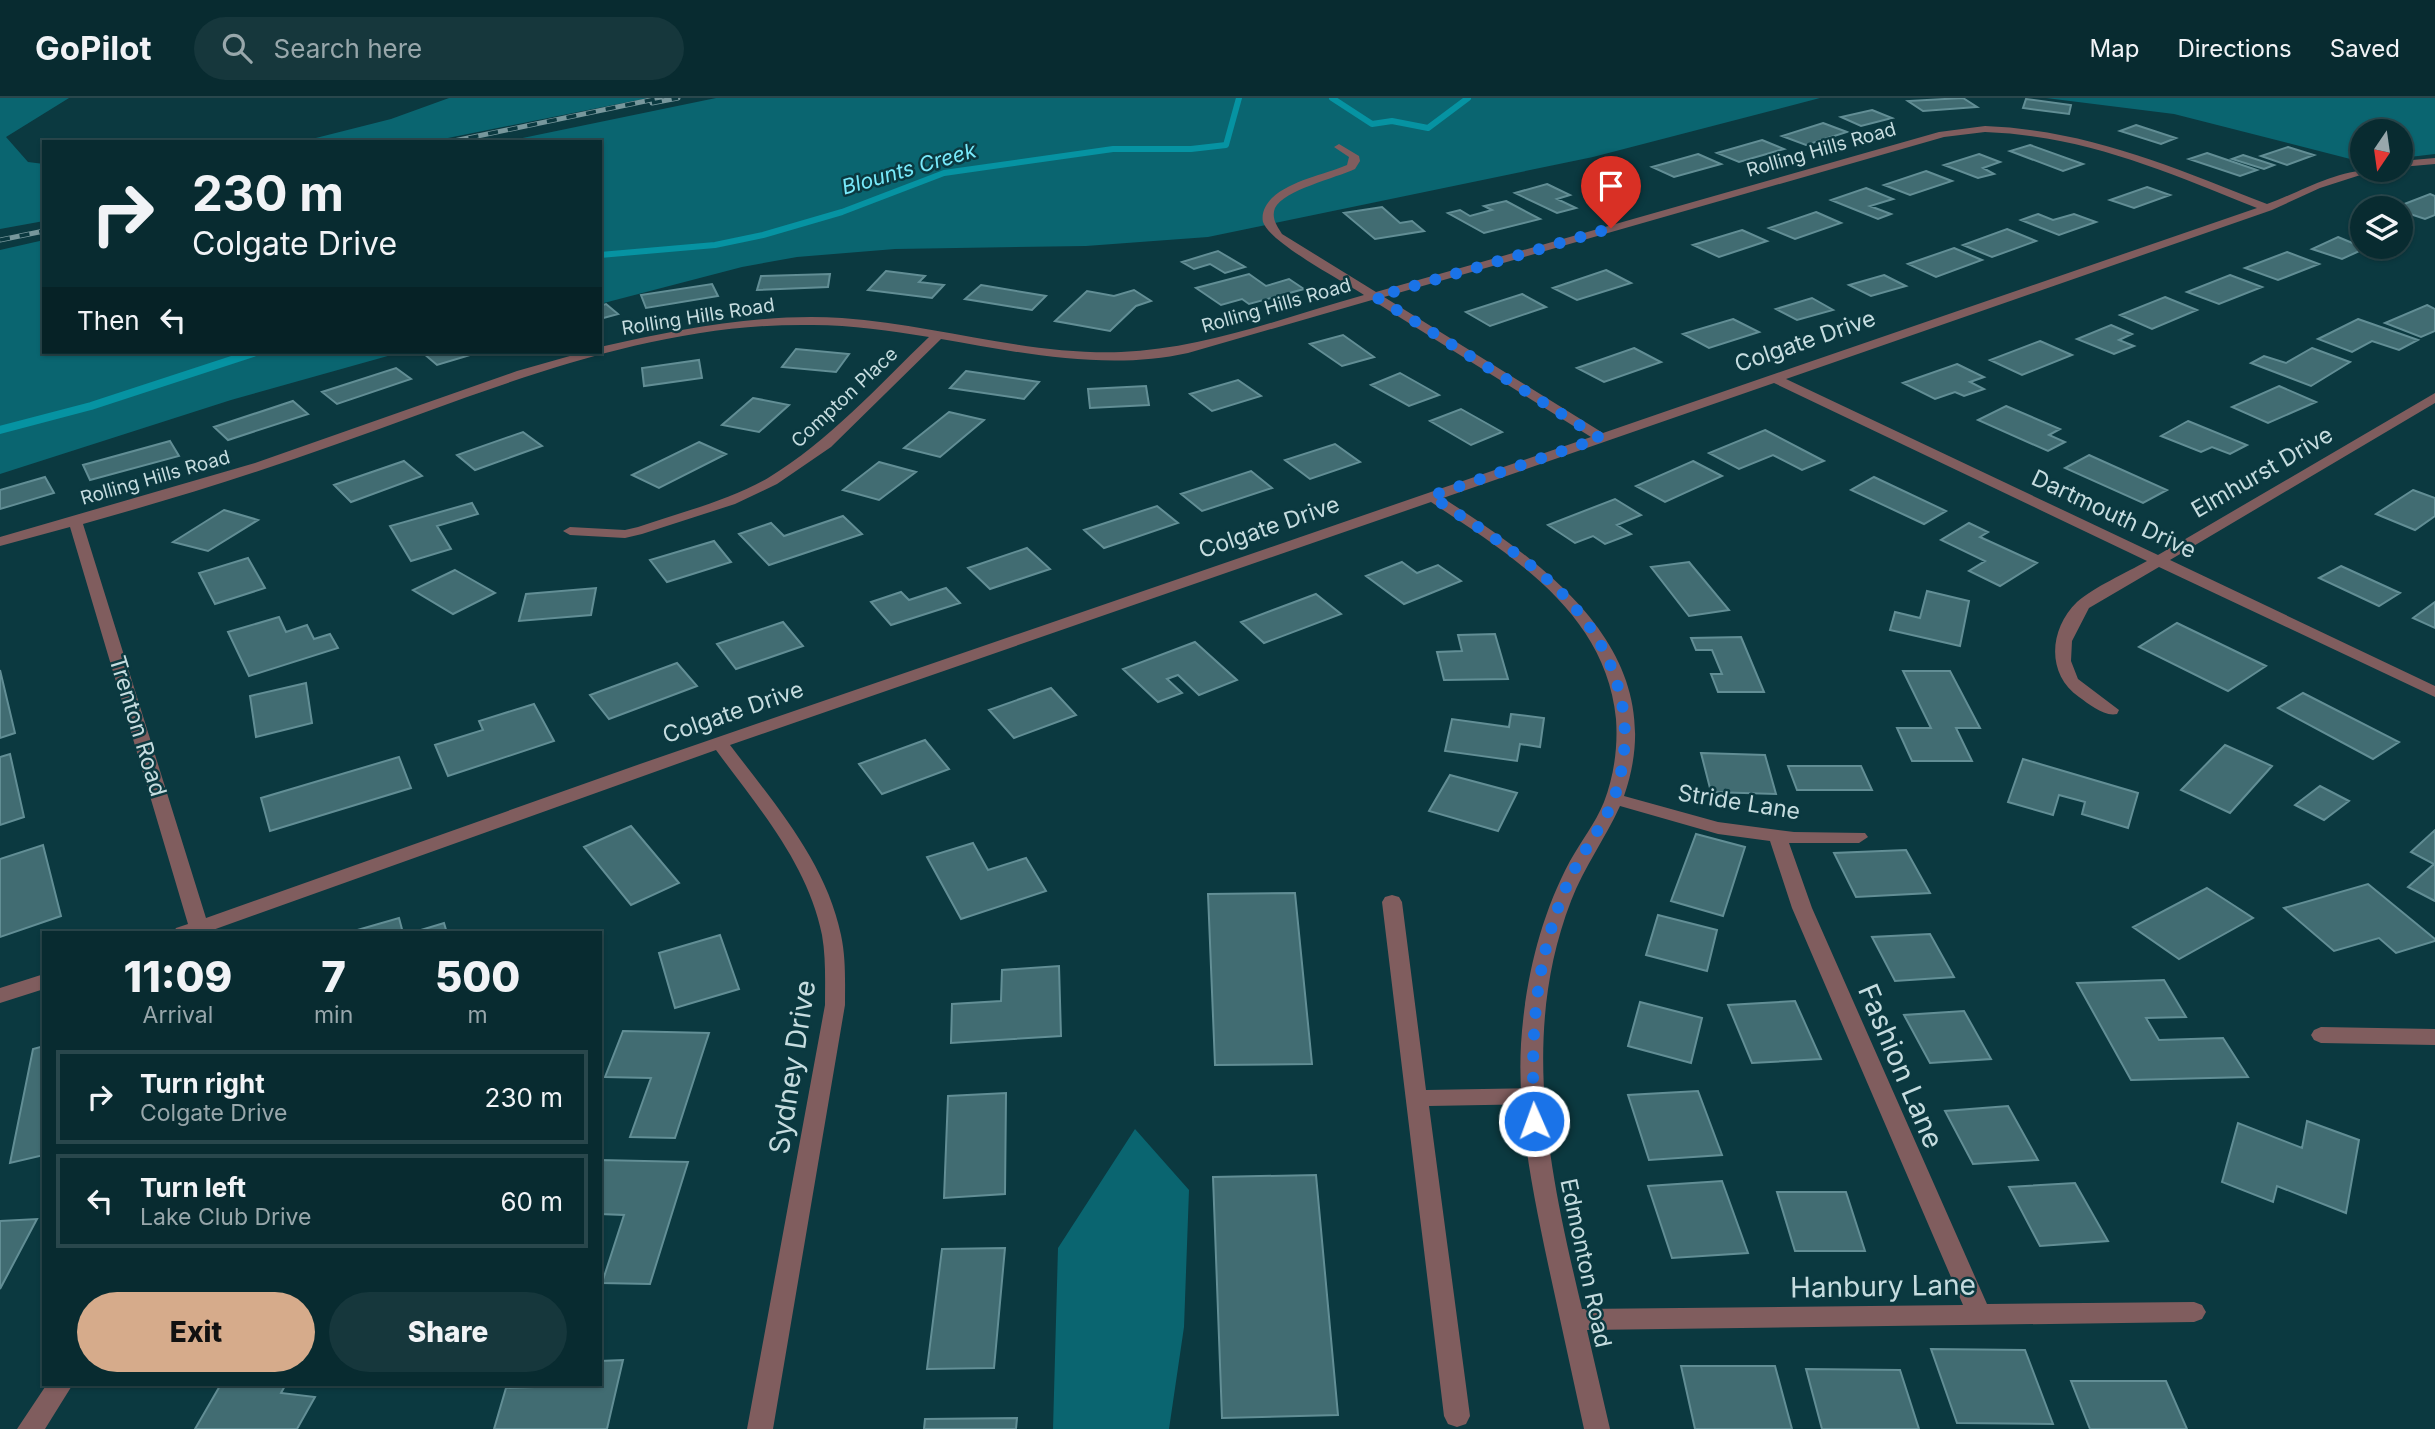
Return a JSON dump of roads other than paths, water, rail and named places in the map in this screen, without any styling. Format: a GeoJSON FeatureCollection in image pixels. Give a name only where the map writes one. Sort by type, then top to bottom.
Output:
{"type":"FeatureCollection","features":[{"type":"Feature","properties":{"kind":"street","name":"Rolling Hills Road"},"geometry":{"type":"LineString","coordinates":[[602,350],[695,332],[771,322],[840,322],[939,334],[1063,354],[1149,355],[1212,344],[1959,131],[2025,129],[2067,136],[2117,151],[2268,208]]}},
{"type":"Feature","properties":{"kind":"street"},"geometry":{"type":"LineString","coordinates":[[1339,147],[1354,156],[1355,161],[1351,167],[1281,195],[1268,209],[1267,218],[1278,236],[1600,438]]}},
{"type":"Feature","properties":{"kind":"street"},"geometry":{"type":"LineString","coordinates":[[2413,163],[2435,160]]}},
{"type":"Feature","properties":{"kind":"street","name":"Colgate Drive"},"geometry":{"type":"LineString","coordinates":[[195,931],[720,743],[2268,208],[2316,186],[2350,176]]}},
{"type":"Feature","properties":{"kind":"street","name":"Compton Place"},"geometry":{"type":"LineString","coordinates":[[570,531],[625,534],[642,530],[730,501],[772,481],[826,444],[939,334]]}},
{"type":"Feature","properties":{"kind":"street","name":"Rolling Hills Road"},"geometry":{"type":"LineString","coordinates":[[0,542],[223,478],[297,454],[478,386],[589,354]]}},
{"type":"Feature","properties":{"kind":"street","name":"Dartmouth Drive"},"geometry":{"type":"LineString","coordinates":[[1774,378],[2435,692]]}},
{"type":"Feature","properties":{"kind":"street","name":"Elmhurst Drive"},"geometry":{"type":"LineString","coordinates":[[2112,710],[2071,682],[2064,662],[2063,638],[2069,621],[2083,605],[2435,397]]}},
{"type":"Feature","properties":{"kind":"street","name":"Edmonton Road"},"geometry":{"type":"LineString","coordinates":[[1431,496],[1518,555],[1551,581],[1582,614],[1601,643],[1616,677],[1625,717],[1622,773],[1614,799],[1566,890],[1545,951],[1534,1013],[1534,1121],[1545,1200],[1597,1429]]}},
{"type":"Feature","properties":{"kind":"street","name":"Trenton Road"},"geometry":{"type":"LineString","coordinates":[[75,520],[195,931]]}},
{"type":"Feature","properties":{"kind":"street","name":"Sydney Drive"},"geometry":{"type":"LineString","coordinates":[[720,743],[795,846],[818,891],[830,926],[835,958],[835,1004],[760,1429]]}},
{"type":"Feature","properties":{"kind":"street","name":"Stride Lane"},"geometry":{"type":"LineString","coordinates":[[1614,799],[1718,828],[1778,837],[1859,837]]}},
{"type":"Feature","properties":{"kind":"street","name":"Fashion Lane"},"geometry":{"type":"LineString","coordinates":[[1778,837],[1802,908],[1979,1314]]}},
{"type":"Feature","properties":{"kind":"street"},"geometry":{"type":"LineString","coordinates":[[1392,902],[1457,1416]]}},
{"type":"Feature","properties":{"kind":"street"},"geometry":{"type":"LineString","coordinates":[[0,996],[42,982]]}},
{"type":"Feature","properties":{"kind":"street"},"geometry":{"type":"LineString","coordinates":[[2321,1035],[2435,1037]]}},
{"type":"Feature","properties":{"kind":"street"},"geometry":{"type":"LineString","coordinates":[[1417,1098],[1533,1096]]}},
{"type":"Feature","properties":{"kind":"street","name":"Hanbury Lane"},"geometry":{"type":"LineString","coordinates":[[1573,1320],[2194,1312]]}},
{"type":"Feature","properties":{"kind":"street"},"geometry":{"type":"LineString","coordinates":[[30,1429],[60,1386]]}},
{"type":"Feature","properties":{"kind":"waterway","name":"Blounts Creek"},"geometry":{"type":"LineString","coordinates":[[602,255],[715,245],[763,235],[842,212],[944,173],[1113,149],[1191,149],[1226,145],[1239,98]]}},
{"type":"Feature","properties":{"kind":"waterway","name":"Blounts Creek"},"geometry":{"type":"LineString","coordinates":[[1332,98],[1372,124],[1392,121],[1428,128],[1468,98]]}},
{"type":"Feature","properties":{"kind":"waterway","name":"Blounts Creek"},"geometry":{"type":"LineString","coordinates":[[0,430],[91,406],[250,354]]}},
{"type":"Feature","properties":{"kind":"railway"},"geometry":{"type":"LineString","coordinates":[[459,140],[660,98]]}},
{"type":"Feature","properties":{"kind":"railway"},"geometry":{"type":"LineString","coordinates":[[652,103],[678,98]]}},
{"type":"Feature","properties":{"kind":"railway"},"geometry":{"type":"LineString","coordinates":[[0,240],[42,231]]}}]}
